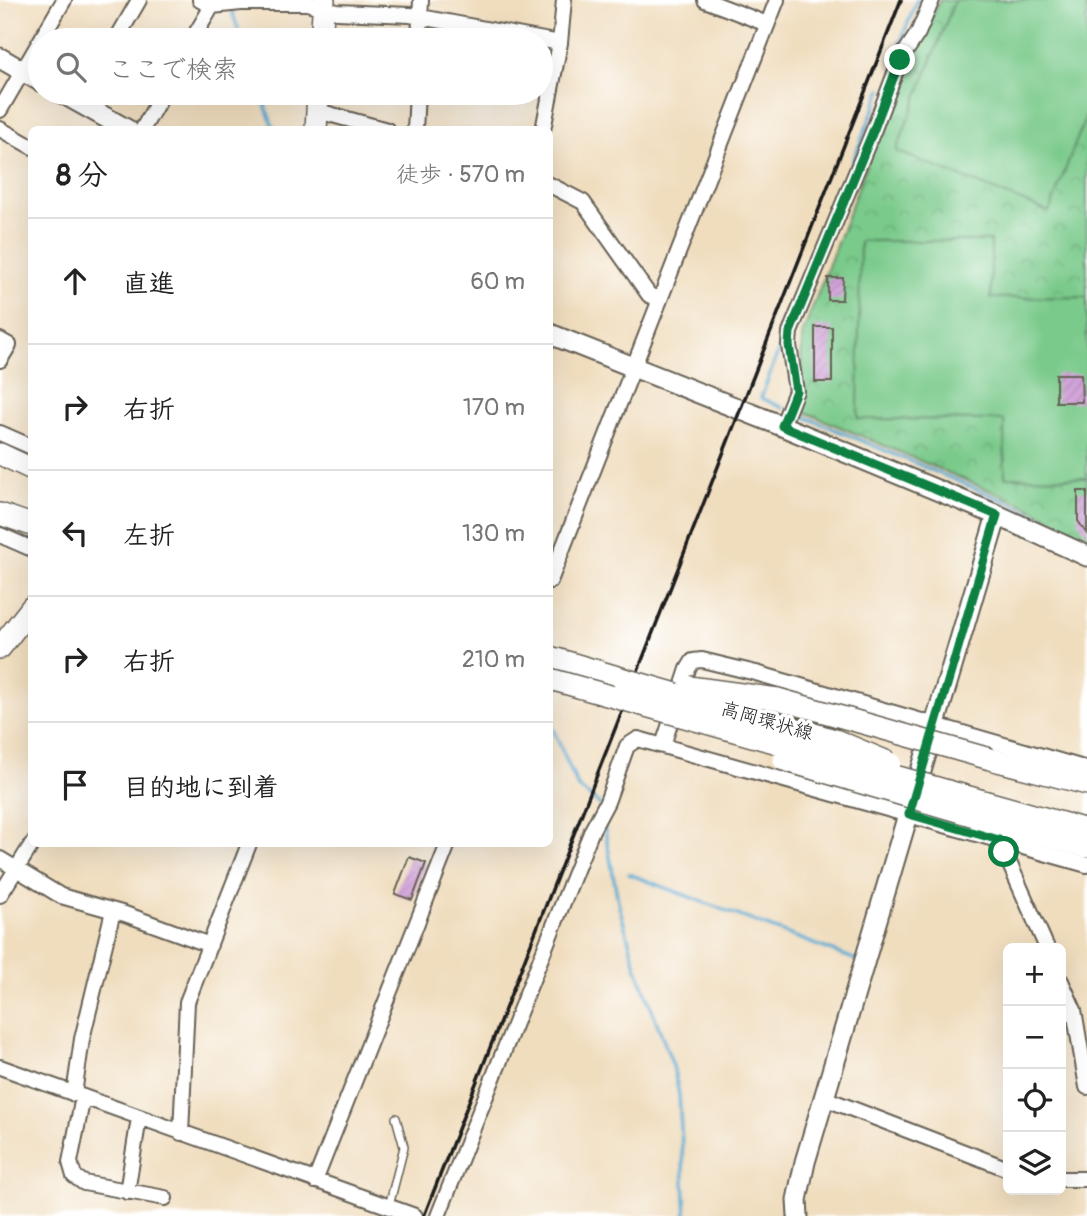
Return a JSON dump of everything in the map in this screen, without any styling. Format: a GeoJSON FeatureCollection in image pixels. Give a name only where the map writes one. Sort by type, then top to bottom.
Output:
{"type":"FeatureCollection","features":[{"type":"Feature","properties":{"kind":"main road"},"geometry":{"type":"LineString","coordinates":[[322,28],[323,4]]}},
{"type":"Feature","properties":{"kind":"main road"},"geometry":{"type":"LineString","coordinates":[[0,454],[28,467]]}},
{"type":"Feature","properties":{"kind":"main road"},"geometry":{"type":"LineString","coordinates":[[0,514],[28,524]]}},
{"type":"Feature","properties":{"kind":"main road"},"geometry":{"type":"LineString","coordinates":[[0,648],[28,612]]}},
{"type":"Feature","properties":{"kind":"main road","name":"高岡環状線"},"geometry":{"type":"LineString","coordinates":[[553,658],[835,740],[977,808]]}},
{"type":"Feature","properties":{"kind":"main road"},"geometry":{"type":"LineString","coordinates":[[621,678],[778,699],[1087,784]]}},
{"type":"Feature","properties":{"kind":"main road","name":"高岡環状線"},"geometry":{"type":"LineString","coordinates":[[553,680],[977,808],[1087,830]]}},
{"type":"Feature","properties":{"kind":"main road"},"geometry":{"type":"LineString","coordinates":[[977,808],[1087,847]]}},
{"type":"Feature","properties":{"kind":"street"},"geometry":{"type":"LineString","coordinates":[[47,28],[64,0]]}},
{"type":"Feature","properties":{"kind":"street"},"geometry":{"type":"LineString","coordinates":[[123,28],[139,0]]}},
{"type":"Feature","properties":{"kind":"street"},"geometry":{"type":"LineString","coordinates":[[420,28],[421,0]]}},
{"type":"Feature","properties":{"kind":"street"},"geometry":{"type":"LineString","coordinates":[[553,79],[564,0]]}},
{"type":"Feature","properties":{"kind":"street"},"geometry":{"type":"LineString","coordinates":[[705,0],[767,24]]}},
{"type":"Feature","properties":{"kind":"street"},"geometry":{"type":"LineString","coordinates":[[553,573],[777,0]]}},
{"type":"Feature","properties":{"kind":"street"},"geometry":{"type":"LineString","coordinates":[[782,426],[796,391],[789,345],[790,332],[900,60],[918,33],[932,0]]}},
{"type":"Feature","properties":{"kind":"street"},"geometry":{"type":"LineString","coordinates":[[197,28],[206,3],[241,2],[323,4],[337,12],[410,15],[479,28]]}},
{"type":"Feature","properties":{"kind":"street"},"geometry":{"type":"LineString","coordinates":[[553,42],[560,43]]}},
{"type":"Feature","properties":{"kind":"street"},"geometry":{"type":"LineString","coordinates":[[0,58],[28,74]]}},
{"type":"Feature","properties":{"kind":"street"},"geometry":{"type":"LineString","coordinates":[[0,110],[28,61]]}},
{"type":"Feature","properties":{"kind":"street"},"geometry":{"type":"LineString","coordinates":[[93,105],[122,126]]}},
{"type":"Feature","properties":{"kind":"street"},"geometry":{"type":"LineString","coordinates":[[144,126],[156,105]]}},
{"type":"Feature","properties":{"kind":"street"},"geometry":{"type":"LineString","coordinates":[[415,126],[416,105]]}},
{"type":"Feature","properties":{"kind":"street"},"geometry":{"type":"LineString","coordinates":[[544,126],[548,105]]}},
{"type":"Feature","properties":{"kind":"street"},"geometry":{"type":"LineString","coordinates":[[317,111],[372,126]]}},
{"type":"Feature","properties":{"kind":"street"},"geometry":{"type":"LineString","coordinates":[[0,129],[28,144]]}},
{"type":"Feature","properties":{"kind":"street"},"geometry":{"type":"LineString","coordinates":[[553,187],[583,202],[649,295],[658,299]]}},
{"type":"Feature","properties":{"kind":"street"},"geometry":{"type":"LineString","coordinates":[[553,335],[782,426],[997,515],[1087,556]]}},
{"type":"Feature","properties":{"kind":"street"},"geometry":{"type":"LineString","coordinates":[[0,340],[9,345],[0,360]]}},
{"type":"Feature","properties":{"kind":"street"},"geometry":{"type":"LineString","coordinates":[[0,433],[28,445]]}},
{"type":"Feature","properties":{"kind":"street"},"geometry":{"type":"LineString","coordinates":[[798,1216],[797,1200],[805,1162],[997,515]]}},
{"type":"Feature","properties":{"kind":"street"},"geometry":{"type":"LineString","coordinates":[[0,535],[28,547]]}},
{"type":"Feature","properties":{"kind":"street"},"geometry":{"type":"LineString","coordinates":[[663,745],[688,669],[693,661],[702,660],[1087,769]]}},
{"type":"Feature","properties":{"kind":"street"},"geometry":{"type":"LineString","coordinates":[[783,779],[807,688]]}},
{"type":"Feature","properties":{"kind":"street"},"geometry":{"type":"LineString","coordinates":[[438,1216],[592,830],[607,802],[627,746],[638,739],[1087,865]]}},
{"type":"Feature","properties":{"kind":"street"},"geometry":{"type":"LineString","coordinates":[[999,840],[1044,943]]}},
{"type":"Feature","properties":{"kind":"street"},"geometry":{"type":"LineString","coordinates":[[0,895],[30,847]]}},
{"type":"Feature","properties":{"kind":"street"},"geometry":{"type":"LineString","coordinates":[[181,1133],[187,1002],[248,847]]}},
{"type":"Feature","properties":{"kind":"street"},"geometry":{"type":"LineString","coordinates":[[315,1181],[447,847]]}},
{"type":"Feature","properties":{"kind":"street"},"geometry":{"type":"LineString","coordinates":[[0,859],[61,896],[113,911],[209,945]]}},
{"type":"Feature","properties":{"kind":"street"},"geometry":{"type":"LineString","coordinates":[[113,911],[82,1039],[79,1096],[70,1161],[74,1176],[84,1184],[164,1199]]}},
{"type":"Feature","properties":{"kind":"street"},"geometry":{"type":"LineString","coordinates":[[1066,992],[1074,1010],[1087,1087]]}},
{"type":"Feature","properties":{"kind":"street"},"geometry":{"type":"LineString","coordinates":[[0,1067],[315,1181],[381,1209],[415,1216]]}},
{"type":"Feature","properties":{"kind":"street"},"geometry":{"type":"LineString","coordinates":[[824,1098],[1003,1166]]}},
{"type":"Feature","properties":{"kind":"street"},"geometry":{"type":"LineString","coordinates":[[127,1192],[139,1118]]}},
{"type":"Feature","properties":{"kind":"street"},"geometry":{"type":"LineString","coordinates":[[1066,1179],[1087,1179]]}},
{"type":"Feature","properties":{"kind":"lane"},"geometry":{"type":"LineString","coordinates":[[381,1209],[404,1147],[396,1118]]}},
{"type":"Feature","properties":{"kind":"green space"},"geometry":{"type":"Polygon","coordinates":[[[940,0],[1087,0],[1087,537],[1024,505],[800,410],[802,335],[878,135],[940,0]]]}},
{"type":"Feature","properties":{"kind":"green space"},"geometry":{"type":"Polygon","coordinates":[[[955,0],[1087,0],[1087,113],[1049,212],[896,151],[955,0]]]}},
{"type":"Feature","properties":{"kind":"green space"},"geometry":{"type":"Polygon","coordinates":[[[860,241],[991,241],[991,298],[1087,297],[1087,478],[1005,477],[1004,420],[858,419],[860,241]]]}},
{"type":"Feature","properties":{"kind":"building"},"geometry":{"type":"Polygon","coordinates":[[[828,278],[843,278],[842,300],[828,300],[828,278]]]}},
{"type":"Feature","properties":{"kind":"building"},"geometry":{"type":"Polygon","coordinates":[[[815,327],[832,327],[832,382],[815,382],[815,327]]]}},
{"type":"Feature","properties":{"kind":"building"},"geometry":{"type":"Polygon","coordinates":[[[1056,374],[1081,374],[1082,402],[1056,402],[1056,374]]]}},
{"type":"Feature","properties":{"kind":"building"},"geometry":{"type":"Polygon","coordinates":[[[1078,491],[1087,491],[1087,534],[1078,521],[1078,491]]]}},
{"type":"Feature","properties":{"kind":"building"},"geometry":{"type":"Polygon","coordinates":[[[409,857],[426,863],[412,900],[395,894],[409,857]]]}},
{"type":"Feature","properties":{"kind":"waterway"},"geometry":{"type":"LineString","coordinates":[[895,56],[917,0]]}},
{"type":"Feature","properties":{"kind":"waterway"},"geometry":{"type":"LineString","coordinates":[[231,9],[238,28]]}},
{"type":"Feature","properties":{"kind":"waterway"},"geometry":{"type":"LineString","coordinates":[[851,166],[882,89]]}},
{"type":"Feature","properties":{"kind":"waterway"},"geometry":{"type":"LineString","coordinates":[[265,105],[273,126]]}},
{"type":"Feature","properties":{"kind":"waterway"},"geometry":{"type":"LineString","coordinates":[[783,408],[761,398],[784,336]]}},
{"type":"Feature","properties":{"kind":"waterway"},"geometry":{"type":"LineString","coordinates":[[791,411],[1014,505],[1087,540]]}},
{"type":"Feature","properties":{"kind":"waterway"},"geometry":{"type":"LineString","coordinates":[[553,729],[578,787],[600,805]]}},
{"type":"Feature","properties":{"kind":"waterway"},"geometry":{"type":"LineString","coordinates":[[603,820],[619,906],[636,966],[673,1066],[679,1094],[686,1216]]}},
{"type":"Feature","properties":{"kind":"waterway"},"geometry":{"type":"LineString","coordinates":[[629,874],[859,961]]}},
{"type":"Feature","properties":{"kind":"railway"},"geometry":{"type":"LineString","coordinates":[[424,1216],[901,0]]}},
{"type":"Feature","properties":{"kind":"route"},"geometry":{"type":"LineString","coordinates":[[900,60],[790,332],[789,345],[796,391],[782,426],[997,515],[909,814],[999,840],[1004,852]]}}]}
